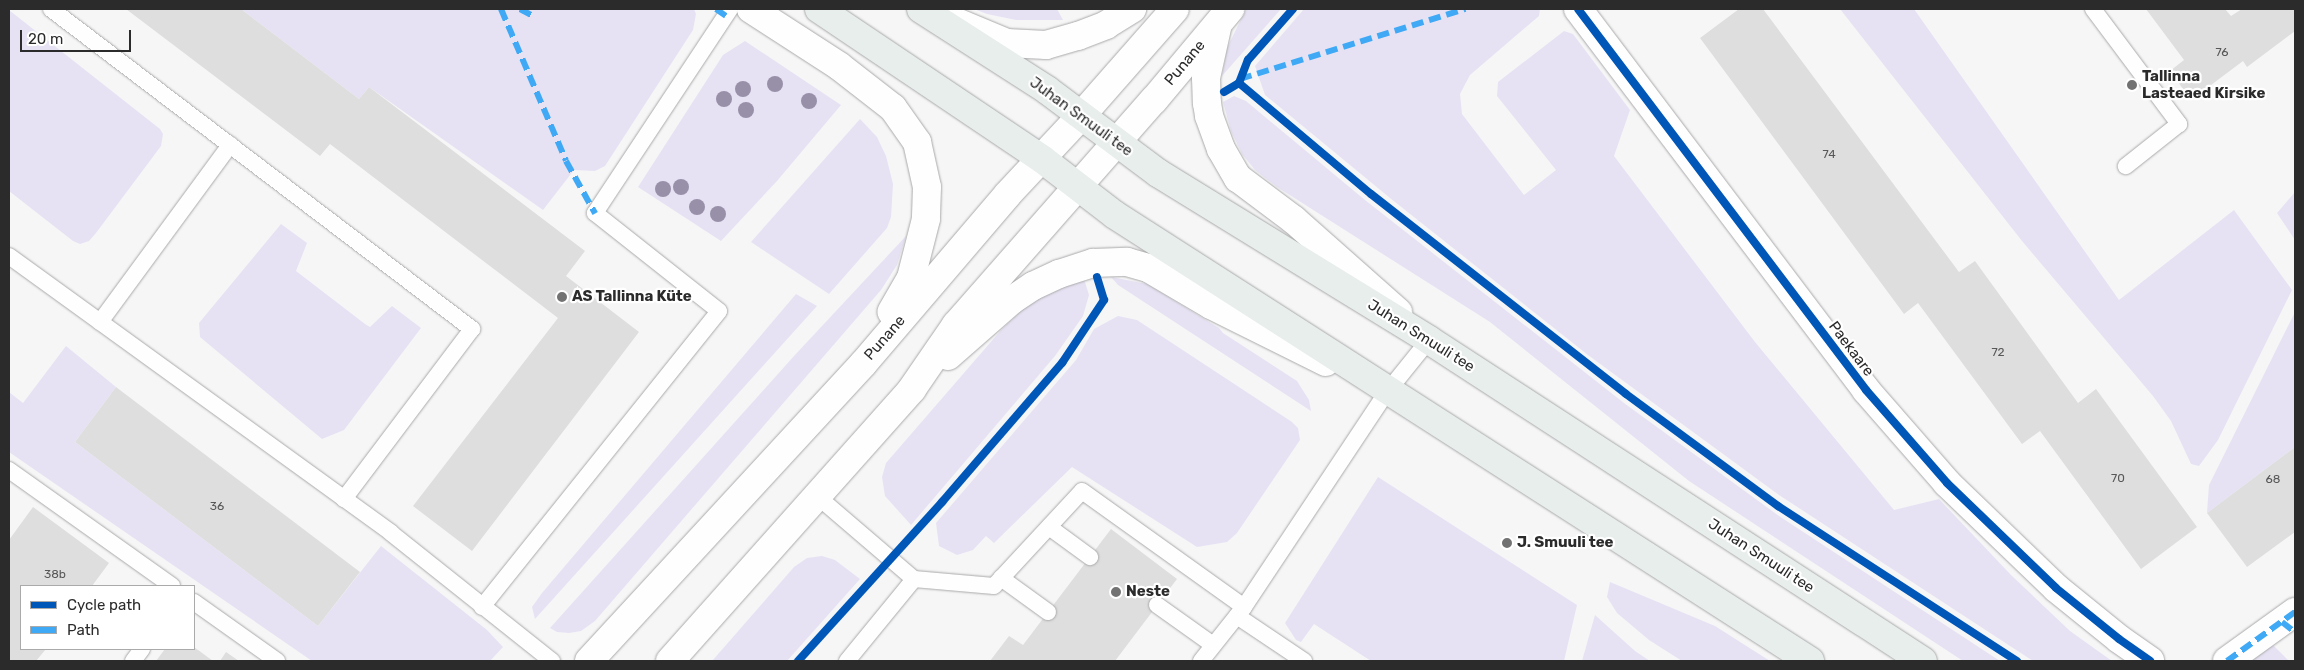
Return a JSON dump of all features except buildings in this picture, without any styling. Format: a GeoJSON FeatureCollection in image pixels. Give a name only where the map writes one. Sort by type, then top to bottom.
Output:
{"type":"FeatureCollection","features":[{"type":"Feature","properties":{"kind":"main road"},"geometry":{"type":"LineString","coordinates":[[751,9],[839,66],[893,108],[917,142],[927,186],[926,219],[910,278],[863,364]]}},
{"type":"Feature","properties":{"kind":"main road"},"geometry":{"type":"LineString","coordinates":[[819,9],[1042,159],[1115,215],[1387,392],[1810,661]]}},
{"type":"Feature","properties":{"kind":"main road","name":"Juhan Smuuli tee"},"geometry":{"type":"LineString","coordinates":[[921,9],[1047,90],[1115,143],[1158,173],[1428,340],[1923,661]]}},
{"type":"Feature","properties":{"kind":"main road"},"geometry":{"type":"LineString","coordinates":[[925,9],[1007,42],[1046,45],[1078,36],[1106,25],[1132,9]]}},
{"type":"Feature","properties":{"kind":"main road","name":"Punane"},"geometry":{"type":"LineString","coordinates":[[588,661],[863,364],[1002,202],[1175,9]]}},
{"type":"Feature","properties":{"kind":"main road","name":"Paekaare"},"geometry":{"type":"LineString","coordinates":[[1578,9],[1866,390],[1947,483],[2056,588],[2119,640],[2150,661]]}},
{"type":"Feature","properties":{"kind":"main road"},"geometry":{"type":"LineString","coordinates":[[1224,16],[1206,78],[1207,103],[1209,116],[1221,149],[1238,178],[1294,220],[1428,340]]}},
{"type":"Feature","properties":{"kind":"main road","name":"Punane"},"geometry":{"type":"LineString","coordinates":[[670,661],[912,389],[956,325],[1224,16]]}},
{"type":"Feature","properties":{"kind":"main road"},"geometry":{"type":"LineString","coordinates":[[912,389],[1012,300],[1033,286],[1059,274],[1093,263],[1127,262],[1148,268],[1211,305],[1387,392]]}},
{"type":"Feature","properties":{"kind":"main road"},"geometry":{"type":"LineString","coordinates":[[2227,661],[2295,612]]}},
{"type":"Feature","properties":{"kind":"lane"},"geometry":{"type":"LineString","coordinates":[[51,9],[472,329],[344,499]]}},
{"type":"Feature","properties":{"kind":"lane"},"geometry":{"type":"LineString","coordinates":[[482,607],[719,312],[595,213],[730,9]]}},
{"type":"Feature","properties":{"kind":"lane"},"geometry":{"type":"LineString","coordinates":[[2093,9],[2179,124],[2126,166]]}},
{"type":"Feature","properties":{"kind":"lane"},"geometry":{"type":"LineString","coordinates":[[100,322],[230,145]]}},
{"type":"Feature","properties":{"kind":"lane"},"geometry":{"type":"LineString","coordinates":[[9,256],[391,533],[552,661]]}},
{"type":"Feature","properties":{"kind":"lane"},"geometry":{"type":"LineString","coordinates":[[1200,661],[1240,611],[1387,392],[1428,340]]}},
{"type":"Feature","properties":{"kind":"lane"},"geometry":{"type":"LineString","coordinates":[[9,470],[171,585]]}},
{"type":"Feature","properties":{"kind":"lane"},"geometry":{"type":"LineString","coordinates":[[818,496],[914,579],[994,586],[1082,491],[1304,661]]}},
{"type":"Feature","properties":{"kind":"lane"},"geometry":{"type":"LineString","coordinates":[[1049,527],[1090,557]]}},
{"type":"Feature","properties":{"kind":"lane"},"geometry":{"type":"LineString","coordinates":[[1002,578],[1048,612]]}},
{"type":"Feature","properties":{"kind":"lane"},"geometry":{"type":"LineString","coordinates":[[847,661],[914,579]]}},
{"type":"Feature","properties":{"kind":"lane"},"geometry":{"type":"LineString","coordinates":[[195,603],[277,661]]}},
{"type":"Feature","properties":{"kind":"lane"},"geometry":{"type":"LineString","coordinates":[[1157,605],[1213,645]]}},
{"type":"Feature","properties":{"kind":"lane"},"geometry":{"type":"LineString","coordinates":[[133,661],[141,650]]}},
{"type":"Feature","properties":{"kind":"shaded area"},"geometry":{"type":"Polygon","coordinates":[[[241,9],[694,9],[696,14],[693,30],[605,166],[595,171],[574,170],[543,210],[369,87],[359,99],[241,9]]]}},
{"type":"Feature","properties":{"kind":"shaded area"},"geometry":{"type":"Polygon","coordinates":[[[974,9],[1057,9],[1063,20],[1016,20],[987,14],[974,9]]]}},
{"type":"Feature","properties":{"kind":"shaded area"},"geometry":{"type":"Polygon","coordinates":[[[1246,9],[1281,9],[1222,76],[1227,48],[1246,9]]]}},
{"type":"Feature","properties":{"kind":"shaded area"},"geometry":{"type":"Polygon","coordinates":[[[1304,9],[1540,9],[1539,16],[1470,75],[1460,94],[1462,114],[1524,195],[1556,170],[1497,96],[1498,82],[1564,31],[1573,34],[1630,110],[1614,156],[1755,342],[1894,510],[1939,499],[2011,575],[2070,631],[2112,661],[2033,661],[1779,495],[1588,355],[1390,198],[1265,95],[1255,66],[1304,9]]]}},
{"type":"Feature","properties":{"kind":"shaded area"},"geometry":{"type":"Polygon","coordinates":[[[1840,9],[1914,9],[2119,300],[2234,210],[2292,290],[2218,440],[2199,466],[2191,464],[2171,421],[2153,396],[2022,241],[1840,9]]]}},
{"type":"Feature","properties":{"kind":"shaded area"},"geometry":{"type":"Polygon","coordinates":[[[9,10],[160,129],[163,134],[161,146],[96,233],[89,241],[80,244],[73,241],[9,191],[9,10]]]}},
{"type":"Feature","properties":{"kind":"shaded area"},"geometry":{"type":"Polygon","coordinates":[[[745,41],[841,105],[777,181],[721,241],[638,187],[723,55],[745,41]]]}},
{"type":"Feature","properties":{"kind":"shaded area"},"geometry":{"type":"Polygon","coordinates":[[[1234,96],[1246,101],[1365,200],[1624,403],[1779,516],[2000,661],[1963,661],[1689,481],[1490,322],[1277,187],[1255,170],[1242,154],[1231,131],[1223,102],[1234,96]]]}},
{"type":"Feature","properties":{"kind":"shaded area"},"geometry":{"type":"Polygon","coordinates":[[[860,119],[877,137],[886,156],[893,184],[891,217],[887,228],[829,294],[751,242],[860,119]]]}},
{"type":"Feature","properties":{"kind":"shaded area"},"geometry":{"type":"Polygon","coordinates":[[[2295,192],[2295,240],[2277,213],[2295,192]]]}},
{"type":"Feature","properties":{"kind":"shaded area"},"geometry":{"type":"Polygon","coordinates":[[[281,224],[307,243],[296,271],[365,324],[370,327],[392,306],[421,328],[344,430],[322,439],[200,337],[199,323],[281,224]]]}},
{"type":"Feature","properties":{"kind":"shaded area"},"geometry":{"type":"Polygon","coordinates":[[[906,236],[897,265],[881,290],[595,621],[581,631],[569,633],[557,632],[550,628],[794,356],[906,236]]]}},
{"type":"Feature","properties":{"kind":"shaded area"},"geometry":{"type":"Polygon","coordinates":[[[1111,277],[1147,284],[1219,328],[1223,333],[1297,381],[1309,400],[1311,411],[1118,285],[1111,277]]]}},
{"type":"Feature","properties":{"kind":"shaded area"},"geometry":{"type":"Polygon","coordinates":[[[1084,279],[1089,295],[1083,316],[1055,356],[911,525],[885,496],[882,477],[886,463],[1002,329],[1023,309],[1043,296],[1084,279]]]}},
{"type":"Feature","properties":{"kind":"shaded area"},"geometry":{"type":"Polygon","coordinates":[[[796,294],[817,306],[535,619],[532,607],[542,593],[796,294]]]}},
{"type":"Feature","properties":{"kind":"shaded area"},"geometry":{"type":"Polygon","coordinates":[[[2295,312],[2295,447],[2207,513],[2209,485],[2295,312]]]}},
{"type":"Feature","properties":{"kind":"shaded area"},"geometry":{"type":"Polygon","coordinates":[[[1118,316],[1137,320],[1292,422],[1298,428],[1300,440],[1237,533],[1227,542],[1197,547],[1072,467],[994,543],[986,536],[973,550],[957,555],[939,546],[936,523],[1076,360],[1094,329],[1118,316]]]}},
{"type":"Feature","properties":{"kind":"shaded area"},"geometry":{"type":"Polygon","coordinates":[[[66,346],[116,387],[75,442],[318,626],[381,546],[487,630],[503,647],[490,661],[312,661],[9,452],[9,392],[23,403],[66,346]]]}},
{"type":"Feature","properties":{"kind":"shaded area"},"geometry":{"type":"Polygon","coordinates":[[[1378,477],[1577,605],[1564,661],[1371,661],[1314,624],[1301,642],[1296,640],[1285,623],[1378,477]]]}},
{"type":"Feature","properties":{"kind":"shaded area"},"geometry":{"type":"Polygon","coordinates":[[[822,556],[835,560],[860,579],[787,661],[712,661],[794,567],[807,558],[822,556]]]}},
{"type":"Feature","properties":{"kind":"shaded area"},"geometry":{"type":"Polygon","coordinates":[[[1610,582],[1715,626],[1770,661],[1682,661],[1649,640],[1617,613],[1607,597],[1610,582]]]}},
{"type":"Feature","properties":{"kind":"shaded area"},"geometry":{"type":"Polygon","coordinates":[[[1595,615],[1635,651],[1650,661],[1582,661],[1595,615]]]}},
{"type":"Feature","properties":{"kind":"shaded area"},"geometry":{"type":"Polygon","coordinates":[[[2273,645],[2289,661],[2251,661],[2273,645]]]}},
{"type":"Feature","properties":{"kind":"marked path"},"geometry":{"type":"LineString","coordinates":[[501,9],[566,161],[595,213]]}},
{"type":"Feature","properties":{"kind":"marked path"},"geometry":{"type":"LineString","coordinates":[[520,9],[533,16]]}},
{"type":"Feature","properties":{"kind":"marked path"},"geometry":{"type":"LineString","coordinates":[[716,9],[726,16]]}},
{"type":"Feature","properties":{"kind":"marked path"},"geometry":{"type":"LineString","coordinates":[[1240,79],[1465,9]]}},
{"type":"Feature","properties":{"kind":"marked path"},"geometry":{"type":"LineString","coordinates":[[2227,661],[2295,612]]}},
{"type":"Feature","properties":{"kind":"marked path"},"geometry":{"type":"LineString","coordinates":[[2282,622],[2295,632]]}},
{"type":"Feature","properties":{"kind":"cycle path"},"geometry":{"type":"LineString","coordinates":[[1224,92],[1239,83],[1248,60],[1293,9]]}},
{"type":"Feature","properties":{"kind":"cycle path"},"geometry":{"type":"LineString","coordinates":[[1578,9],[1866,390],[1947,483],[2056,588],[2119,639],[2150,661]]}},
{"type":"Feature","properties":{"kind":"cycle path"},"geometry":{"type":"LineString","coordinates":[[1239,83],[1371,194],[1626,394],[1778,506],[2017,661]]}},
{"type":"Feature","properties":{"kind":"cycle path"},"geometry":{"type":"LineString","coordinates":[[798,661],[942,502],[1062,363],[1104,300],[1097,277]]}},
{"type":"Feature","properties":{"kind":"place","name":"Tallinna Lasteaed Kirsike"},"geometry":{"type":"Point","coordinates":[2132,85]}},
{"type":"Feature","properties":{"kind":"place","name":"AS Tallinna Küte"},"geometry":{"type":"Point","coordinates":[562,297]}},
{"type":"Feature","properties":{"kind":"place","name":"J. Smuuli tee"},"geometry":{"type":"Point","coordinates":[1507,543]}},
{"type":"Feature","properties":{"kind":"place","name":"Neste"},"geometry":{"type":"Point","coordinates":[1116,592]}}]}
